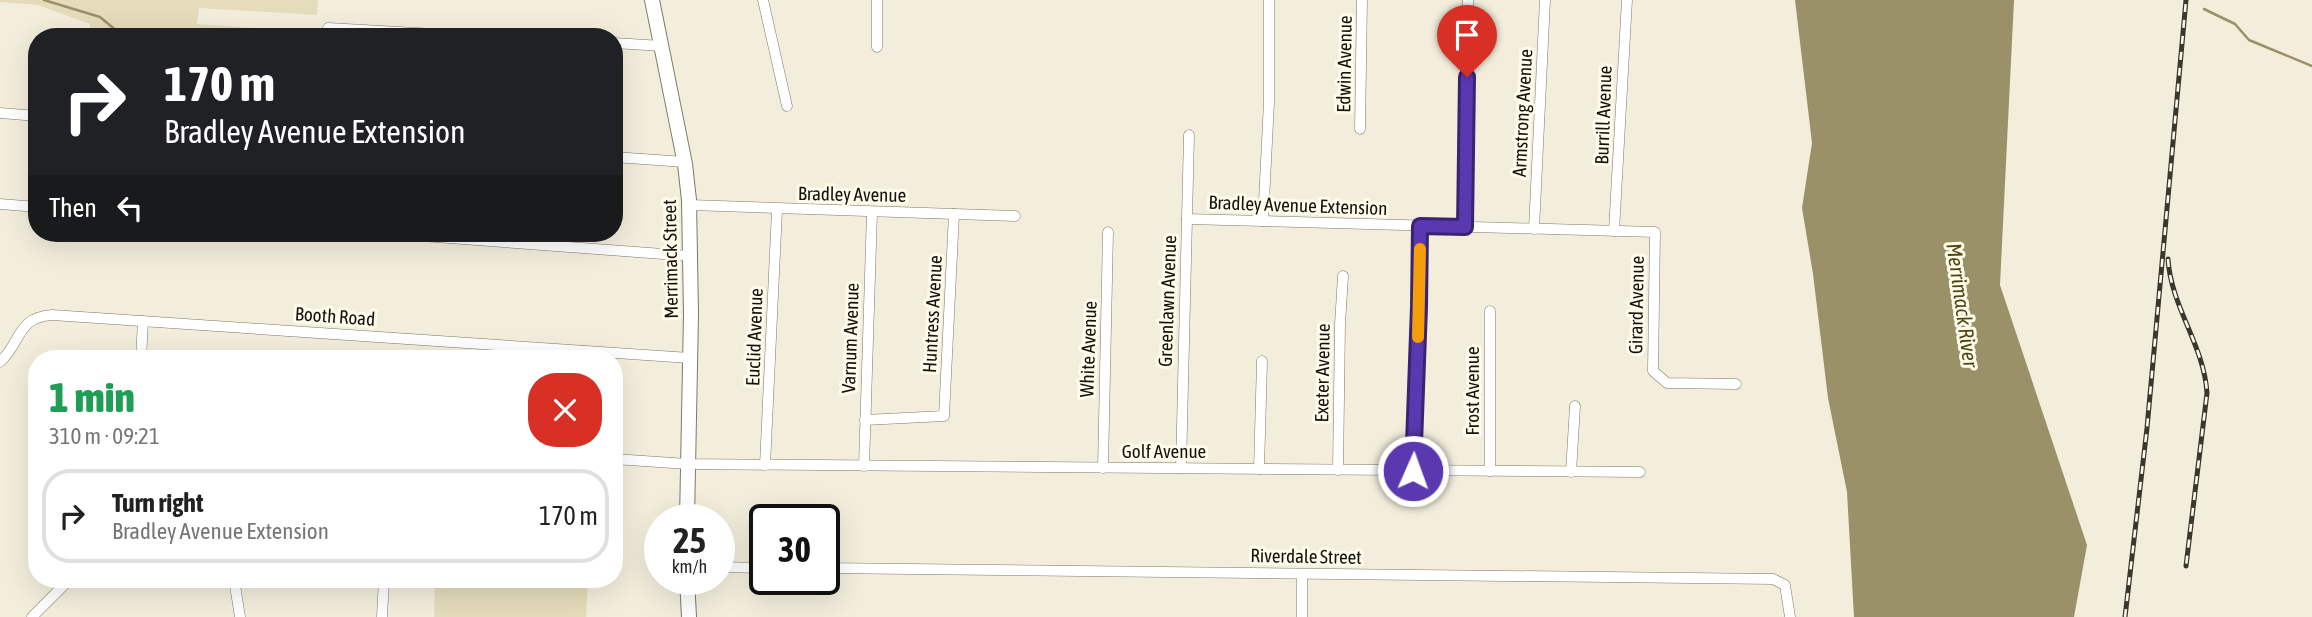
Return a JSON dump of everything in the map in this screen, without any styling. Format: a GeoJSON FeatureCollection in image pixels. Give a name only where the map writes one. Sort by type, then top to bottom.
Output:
{"type":"FeatureCollection","features":[{"type":"Feature","properties":{"kind":"main road","name":"Merrimack Street"},"geometry":{"type":"LineString","coordinates":[[652,0],[685,162],[690,205],[687,504]]}},
{"type":"Feature","properties":{"kind":"main road"},"geometry":{"type":"LineString","coordinates":[[688,595],[689,617]]}},
{"type":"Feature","properties":{"kind":"street"},"geometry":{"type":"LineString","coordinates":[[763,0],[787,106]]}},
{"type":"Feature","properties":{"kind":"street"},"geometry":{"type":"LineString","coordinates":[[877,0],[877,47]]}},
{"type":"Feature","properties":{"kind":"street"},"geometry":{"type":"LineString","coordinates":[[1263,221],[1269,102],[1269,0]]}},
{"type":"Feature","properties":{"kind":"street","name":"Edwin Avenue"},"geometry":{"type":"LineString","coordinates":[[1360,129],[1362,0]]}},
{"type":"Feature","properties":{"kind":"street"},"geometry":{"type":"LineString","coordinates":[[1465,227],[1468,0]]}},
{"type":"Feature","properties":{"kind":"street","name":"Armstrong Avenue"},"geometry":{"type":"LineString","coordinates":[[1534,229],[1545,0]]}},
{"type":"Feature","properties":{"kind":"street","name":"Burrill Avenue"},"geometry":{"type":"LineString","coordinates":[[1614,231],[1626,0]]}},
{"type":"Feature","properties":{"kind":"street"},"geometry":{"type":"LineString","coordinates":[[623,44],[662,46]]}},
{"type":"Feature","properties":{"kind":"street"},"geometry":{"type":"LineString","coordinates":[[0,113],[28,115]]}},
{"type":"Feature","properties":{"kind":"street","name":"Greenlawn Avenue"},"geometry":{"type":"LineString","coordinates":[[1181,468],[1189,135]]}},
{"type":"Feature","properties":{"kind":"street"},"geometry":{"type":"LineString","coordinates":[[623,158],[685,162]]}},
{"type":"Feature","properties":{"kind":"street"},"geometry":{"type":"LineString","coordinates":[[0,204],[28,206]]}},
{"type":"Feature","properties":{"kind":"street","name":"Bradley Avenue"},"geometry":{"type":"LineString","coordinates":[[690,205],[1015,216]]}},
{"type":"Feature","properties":{"kind":"street","name":"Euclid Avenue"},"geometry":{"type":"LineString","coordinates":[[765,465],[777,210]]}},
{"type":"Feature","properties":{"kind":"street","name":"Varnum Avenue"},"geometry":{"type":"LineString","coordinates":[[864,466],[872,212]]}},
{"type":"Feature","properties":{"kind":"street","name":"Huntress Avenue"},"geometry":{"type":"LineString","coordinates":[[865,419],[944,416],[954,214]]}},
{"type":"Feature","properties":{"kind":"street","name":"Bradley Avenue Extension"},"geometry":{"type":"LineString","coordinates":[[1187,219],[1534,229]]}},
{"type":"Feature","properties":{"kind":"street"},"geometry":{"type":"LineString","coordinates":[[1413,471],[1420,226]]}},
{"type":"Feature","properties":{"kind":"street"},"geometry":{"type":"LineString","coordinates":[[1534,229],[1614,231]]}},
{"type":"Feature","properties":{"kind":"street","name":"Girard Avenue"},"geometry":{"type":"LineString","coordinates":[[1614,231],[1655,232],[1652,364],[1657,377],[1667,383],[1736,383]]}},
{"type":"Feature","properties":{"kind":"street","name":"White Avenue"},"geometry":{"type":"LineString","coordinates":[[1103,468],[1108,232]]}},
{"type":"Feature","properties":{"kind":"street"},"geometry":{"type":"LineString","coordinates":[[503,242],[690,256]]}},
{"type":"Feature","properties":{"kind":"street","name":"Exeter Avenue"},"geometry":{"type":"LineString","coordinates":[[1338,470],[1343,276]]}},
{"type":"Feature","properties":{"kind":"street","name":"Frost Avenue"},"geometry":{"type":"LineString","coordinates":[[1490,311],[1490,471]]}},
{"type":"Feature","properties":{"kind":"street","name":"Booth Road"},"geometry":{"type":"LineString","coordinates":[[0,362],[28,323],[41,315],[572,350]]}},
{"type":"Feature","properties":{"kind":"street"},"geometry":{"type":"LineString","coordinates":[[141,350],[143,321]]}},
{"type":"Feature","properties":{"kind":"street","name":"Booth Road"},"geometry":{"type":"LineString","coordinates":[[623,353],[690,358]]}},
{"type":"Feature","properties":{"kind":"street"},"geometry":{"type":"LineString","coordinates":[[1259,469],[1262,360]]}},
{"type":"Feature","properties":{"kind":"street"},"geometry":{"type":"LineString","coordinates":[[1571,472],[1574,407]]}},
{"type":"Feature","properties":{"kind":"street","name":"Golf Avenue"},"geometry":{"type":"LineString","coordinates":[[623,460],[765,465],[1640,472]]}},
{"type":"Feature","properties":{"kind":"street","name":"Riverdale Street"},"geometry":{"type":"LineString","coordinates":[[840,568],[1773,579],[1785,585],[1790,617]]}},
{"type":"Feature","properties":{"kind":"street"},"geometry":{"type":"LineString","coordinates":[[1302,574],[1302,617]]}},
{"type":"Feature","properties":{"kind":"street"},"geometry":{"type":"LineString","coordinates":[[32,617],[62,588]]}},
{"type":"Feature","properties":{"kind":"street"},"geometry":{"type":"LineString","coordinates":[[235,588],[240,617]]}},
{"type":"Feature","properties":{"kind":"street"},"geometry":{"type":"LineString","coordinates":[[382,617],[384,588]]}},
{"type":"Feature","properties":{"kind":"shaded area"},"geometry":{"type":"Polygon","coordinates":[[[318,0],[317,15],[199,8],[197,24],[254,28],[90,28],[90,24],[38,5],[0,2],[318,0]]]}},
{"type":"Feature","properties":{"kind":"shaded area"},"geometry":{"type":"Polygon","coordinates":[[[435,588],[588,588],[586,617],[434,617],[435,588]]]}},
{"type":"Feature","properties":{"kind":"water","name":"Merrimack River"},"geometry":{"type":"Polygon","coordinates":[[[1795,0],[2014,0],[2000,285],[2087,545],[2074,617],[1854,617],[1847,492],[1828,398],[1802,208],[1812,143],[1795,0]]]}},
{"type":"Feature","properties":{"kind":"waterway"},"geometry":{"type":"LineString","coordinates":[[44,0],[100,17],[113,28]]}},
{"type":"Feature","properties":{"kind":"waterway"},"geometry":{"type":"LineString","coordinates":[[2204,9],[2235,24],[2249,40],[2312,66]]}},
{"type":"Feature","properties":{"kind":"railway"},"geometry":{"type":"LineString","coordinates":[[2125,617],[2147,428],[2186,0]]}},
{"type":"Feature","properties":{"kind":"railway"},"geometry":{"type":"LineString","coordinates":[[2168,259],[2170,277],[2200,359],[2207,393],[2186,566]]}},
{"type":"Feature","properties":{"kind":"slow traffic"},"geometry":{"type":"LineString","coordinates":[[1418,337],[1420,249]]}},
{"type":"Feature","properties":{"kind":"route"},"geometry":{"type":"LineString","coordinates":[[1413,471],[1420,226],[1465,227],[1467,77]]}}]}
